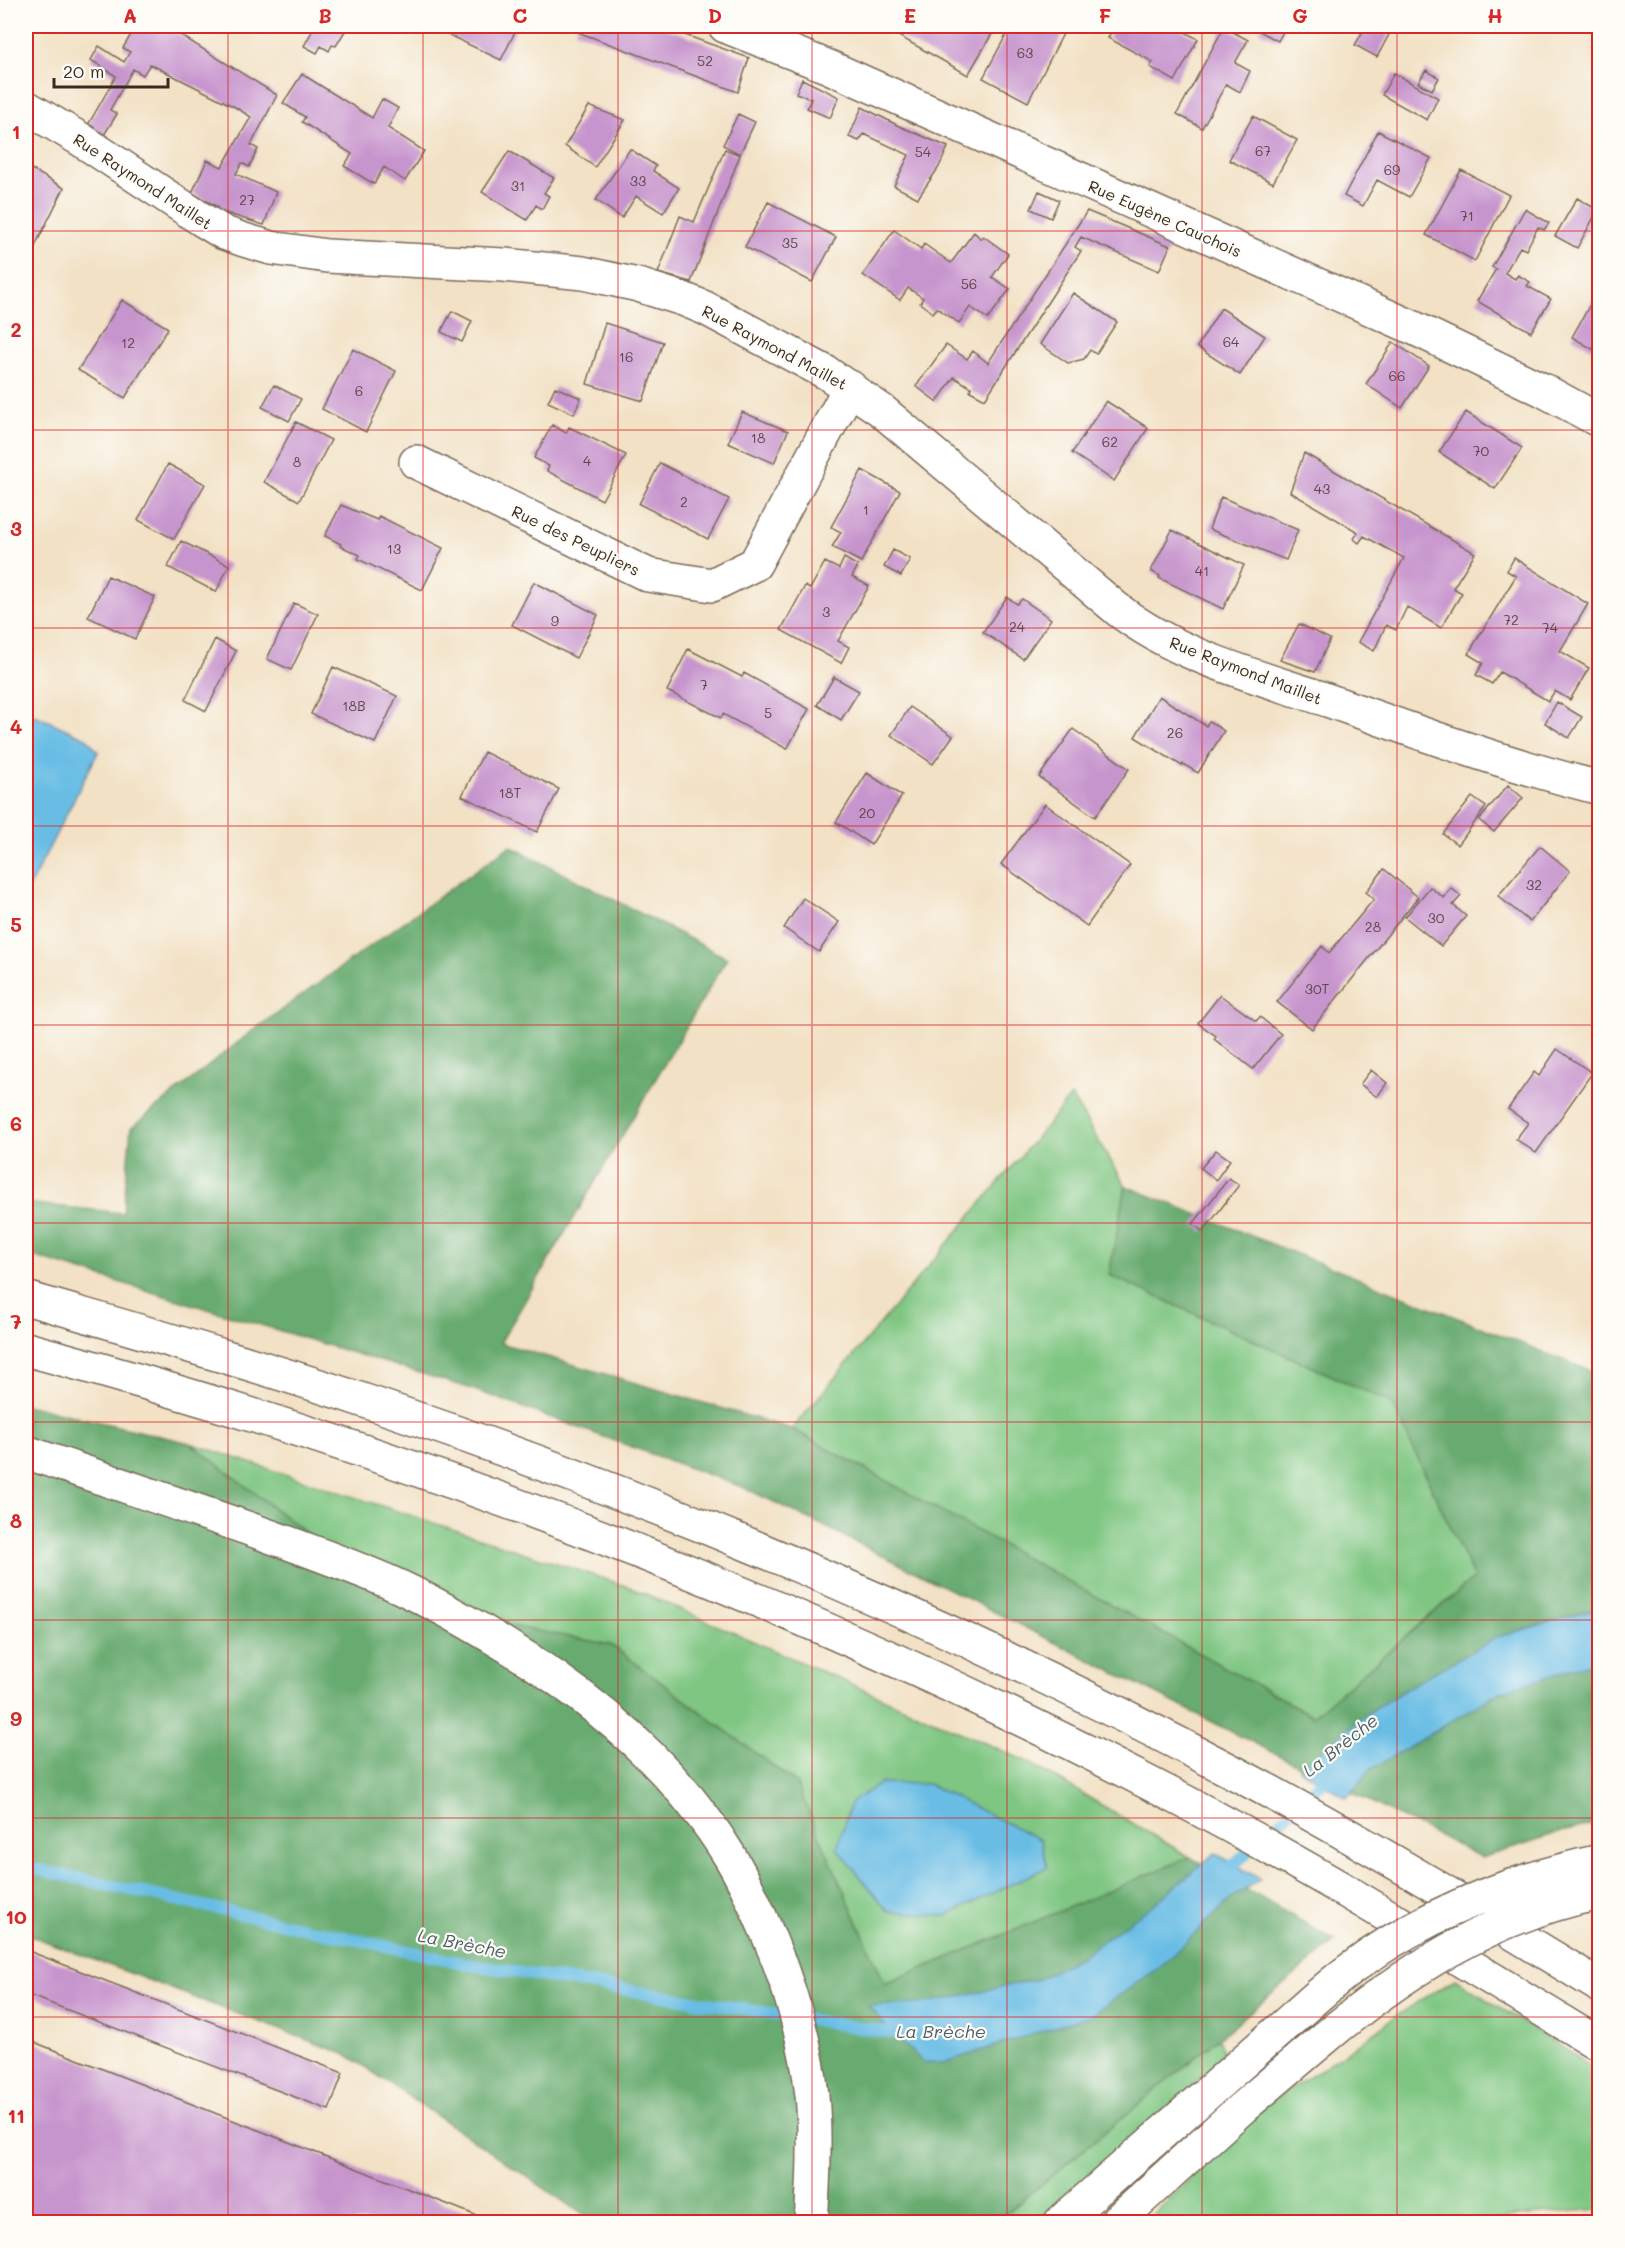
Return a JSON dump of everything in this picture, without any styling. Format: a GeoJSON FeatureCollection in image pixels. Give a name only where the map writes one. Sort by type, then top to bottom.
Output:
{"type":"FeatureCollection","features":[{"type":"Feature","properties":{"kind":"main road","name":"Rue Eugène Cauchois"},"geometry":{"type":"LineString","coordinates":[[725,26],[829,67],[1425,333],[1543,390],[1599,421]]}},
{"type":"Feature","properties":{"kind":"main road","name":"Rue Raymond Maillet"},"geometry":{"type":"LineString","coordinates":[[26,107],[80,139],[224,233],[271,248],[317,255],[536,268],[583,273],[638,285],[683,299],[804,360],[850,387],[904,427],[1117,609],[1150,632],[1209,660],[1450,744],[1599,788]]}},
{"type":"Feature","properties":{"kind":"main road","name":"Rue des Peupliers"},"geometry":{"type":"LineString","coordinates":[[416,462],[648,575],[712,585],[755,564],[850,387]]}},
{"type":"Feature","properties":{"kind":"main road"},"geometry":{"type":"LineString","coordinates":[[26,1298],[217,1353],[377,1405],[544,1464],[655,1507],[898,1608],[1102,1705],[1233,1771],[1366,1846],[1599,1986]]}},
{"type":"Feature","properties":{"kind":"main road"},"geometry":{"type":"LineString","coordinates":[[26,1349],[357,1449],[544,1515],[636,1550],[909,1666],[1044,1730],[1212,1816],[1328,1881],[1599,2044]]}},
{"type":"Feature","properties":{"kind":"main road"},"geometry":{"type":"LineString","coordinates":[[26,1452],[227,1521],[370,1574],[427,1600],[520,1654],[585,1698],[648,1755],[694,1805],[716,1835],[751,1895],[777,1955],[793,2005],[812,2096],[814,2179],[811,2223]]}},
{"type":"Feature","properties":{"kind":"main road"},"geometry":{"type":"LineString","coordinates":[[1060,2223],[1348,1970],[1400,1936],[1456,1908],[1513,1885],[1599,1861]]}},
{"type":"Feature","properties":{"kind":"main road"},"geometry":{"type":"LineString","coordinates":[[1116,2223],[1243,2107],[1396,1982],[1473,1937],[1533,1911],[1599,1893]]}},
{"type":"Feature","properties":{"kind":"green space"},"geometry":{"type":"Polygon","coordinates":[[[510,846],[727,958],[500,1343],[792,1429],[1313,1716],[1474,1578],[1392,1403],[1109,1275],[1126,1186],[1599,1374],[1599,1823],[1557,1833],[1482,1858],[745,1488],[469,1388],[26,1254],[26,1203],[123,1213],[131,1128],[252,1031],[510,846]]]}},
{"type":"Feature","properties":{"kind":"green space"},"geometry":{"type":"Polygon","coordinates":[[[1071,1096],[1126,1186],[1109,1275],[1392,1403],[1474,1578],[1313,1716],[792,1429],[1071,1096]]]}},
{"type":"Feature","properties":{"kind":"green space"},"geometry":{"type":"Polygon","coordinates":[[[26,1405],[190,1443],[399,1605],[611,1645],[796,1783],[885,1984],[1190,1857],[1336,1941],[996,2222],[594,2222],[347,2055],[26,1934],[26,1405]]]}},
{"type":"Feature","properties":{"kind":"green space"},"geometry":{"type":"Polygon","coordinates":[[[190,1443],[632,1588],[1028,1762],[1190,1857],[885,1984],[796,1783],[611,1645],[399,1605],[190,1443]]]}},
{"type":"Feature","properties":{"kind":"green space"},"geometry":{"type":"Polygon","coordinates":[[[1455,1979],[1599,2071],[1599,2209],[1518,2216],[1493,2222],[1146,2222],[1261,2108],[1359,2044],[1399,2014],[1455,1979]]]}},
{"type":"Feature","properties":{"kind":"green space"},"geometry":{"type":"Polygon","coordinates":[[[1219,2037],[1225,2057],[1038,2222],[996,2222],[1219,2037]]]}},
{"type":"Feature","properties":{"kind":"water"},"geometry":{"type":"Polygon","coordinates":[[[35,715],[88,739],[98,752],[26,893],[26,735],[35,715]]]}},
{"type":"Feature","properties":{"kind":"water","name":"La Brèche"},"geometry":{"type":"Polygon","coordinates":[[[1599,1608],[1599,1660],[1500,1692],[1370,1770],[1347,1798],[1299,1769],[1369,1712],[1425,1677],[1498,1637],[1599,1608]]]}},
{"type":"Feature","properties":{"kind":"water"},"geometry":{"type":"Polygon","coordinates":[[[881,1783],[928,1784],[1041,1840],[1047,1867],[946,1916],[888,1911],[837,1848],[851,1802],[881,1783]]]}},
{"type":"Feature","properties":{"kind":"water","name":"La Brèche"},"geometry":{"type":"Polygon","coordinates":[[[1215,1853],[1260,1879],[1233,1897],[1162,1965],[1092,2015],[943,2063],[923,2062],[868,2006],[921,2004],[1039,1979],[1080,1957],[1157,1902],[1215,1853]]]}},
{"type":"Feature","properties":{"kind":"building"},"geometry":{"type":"Polygon","coordinates":[[[136,26],[166,26],[277,95],[251,145],[258,149],[249,167],[242,163],[236,174],[276,192],[264,225],[216,210],[218,207],[192,193],[207,160],[222,167],[251,117],[235,107],[150,64],[143,75],[133,69],[110,110],[117,114],[104,135],[88,125],[116,76],[91,60],[99,46],[124,62],[130,52],[123,48],[136,26]]]}},
{"type":"Feature","properties":{"kind":"building"},"geometry":{"type":"Polygon","coordinates":[[[315,26],[348,26],[336,46],[332,45],[329,51],[321,46],[317,53],[304,46],[315,26]]]}},
{"type":"Feature","properties":{"kind":"building"},"geometry":{"type":"Polygon","coordinates":[[[430,26],[518,26],[501,60],[430,26]]]}},
{"type":"Feature","properties":{"kind":"building"},"geometry":{"type":"Polygon","coordinates":[[[577,26],[660,26],[749,58],[738,92],[575,31],[577,26]]]}},
{"type":"Feature","properties":{"kind":"building"},"geometry":{"type":"Polygon","coordinates":[[[881,26],[980,26],[993,32],[968,75],[881,26]]]}},
{"type":"Feature","properties":{"kind":"building"},"geometry":{"type":"Polygon","coordinates":[[[1011,26],[1067,26],[1028,102],[983,78],[1011,26]]]}},
{"type":"Feature","properties":{"kind":"building"},"geometry":{"type":"Polygon","coordinates":[[[1114,26],[1174,26],[1198,39],[1175,81],[1150,67],[1153,62],[1108,38],[1114,26]]]}},
{"type":"Feature","properties":{"kind":"building"},"geometry":{"type":"Polygon","coordinates":[[[1262,26],[1286,26],[1278,41],[1259,31],[1262,26]]]}},
{"type":"Feature","properties":{"kind":"building"},"geometry":{"type":"Polygon","coordinates":[[[1349,26],[1387,26],[1392,29],[1377,57],[1355,45],[1362,33],[1349,26]]]}},
{"type":"Feature","properties":{"kind":"building"},"geometry":{"type":"Polygon","coordinates":[[[1224,27],[1248,40],[1235,63],[1250,71],[1240,92],[1226,84],[1202,128],[1177,114],[1224,27]]]}},
{"type":"Feature","properties":{"kind":"building"},"geometry":{"type":"Polygon","coordinates":[[[1426,70],[1439,78],[1432,90],[1418,83],[1426,70]]]}},
{"type":"Feature","properties":{"kind":"building"},"geometry":{"type":"Polygon","coordinates":[[[1394,73],[1438,98],[1427,120],[1382,95],[1394,73]]]}},
{"type":"Feature","properties":{"kind":"building"},"geometry":{"type":"Polygon","coordinates":[[[302,74],[372,118],[382,99],[398,108],[388,128],[424,151],[405,181],[384,167],[374,184],[344,166],[352,154],[302,122],[305,117],[283,103],[302,74]]]}},
{"type":"Feature","properties":{"kind":"building"},"geometry":{"type":"Polygon","coordinates":[[[802,79],[839,97],[830,118],[807,108],[811,99],[796,93],[802,79]]]}},
{"type":"Feature","properties":{"kind":"building"},"geometry":{"type":"Polygon","coordinates":[[[589,106],[625,120],[595,167],[565,146],[589,106]]]}},
{"type":"Feature","properties":{"kind":"building"},"geometry":{"type":"Polygon","coordinates":[[[862,107],[948,147],[939,167],[918,198],[894,186],[909,155],[864,134],[859,141],[849,137],[862,107]]]}},
{"type":"Feature","properties":{"kind":"building"},"geometry":{"type":"Polygon","coordinates":[[[738,114],[755,122],[740,154],[723,145],[738,114]]]}},
{"type":"Feature","properties":{"kind":"building"},"geometry":{"type":"Polygon","coordinates":[[[1253,116],[1297,140],[1273,183],[1229,160],[1253,116]]]}},
{"type":"Feature","properties":{"kind":"building"},"geometry":{"type":"Polygon","coordinates":[[[1378,131],[1431,158],[1409,197],[1377,180],[1363,206],[1344,196],[1378,131]]]}},
{"type":"Feature","properties":{"kind":"building"},"geometry":{"type":"Polygon","coordinates":[[[630,149],[656,166],[653,171],[679,188],[663,213],[636,196],[622,218],[596,200],[630,149]]]}},
{"type":"Feature","properties":{"kind":"building"},"geometry":{"type":"Polygon","coordinates":[[[725,149],[740,155],[691,282],[658,273],[680,216],[694,222],[725,149]]]}},
{"type":"Feature","properties":{"kind":"building"},"geometry":{"type":"Polygon","coordinates":[[[509,151],[554,178],[544,193],[549,196],[542,209],[536,205],[527,220],[482,192],[509,151]]]}},
{"type":"Feature","properties":{"kind":"building"},"geometry":{"type":"Polygon","coordinates":[[[26,166],[64,188],[30,256],[26,253],[26,166]]]}},
{"type":"Feature","properties":{"kind":"building"},"geometry":{"type":"Polygon","coordinates":[[[1461,170],[1509,195],[1475,261],[1426,235],[1461,170]]]}},
{"type":"Feature","properties":{"kind":"building"},"geometry":{"type":"Polygon","coordinates":[[[1039,191],[1059,200],[1051,218],[1031,209],[1039,191]]]}},
{"type":"Feature","properties":{"kind":"building"},"geometry":{"type":"Polygon","coordinates":[[[1577,198],[1598,210],[1577,248],[1555,236],[1577,198]]]}},
{"type":"Feature","properties":{"kind":"building"},"geometry":{"type":"Polygon","coordinates":[[[768,202],[836,237],[812,282],[745,247],[768,202]]]}},
{"type":"Feature","properties":{"kind":"building"},"geometry":{"type":"Polygon","coordinates":[[[1525,209],[1549,223],[1544,230],[1538,227],[1526,250],[1520,247],[1505,273],[1515,279],[1518,275],[1530,282],[1527,286],[1551,299],[1531,332],[1477,301],[1496,269],[1492,267],[1525,209]]]}},
{"type":"Feature","properties":{"kind":"building"},"geometry":{"type":"Polygon","coordinates":[[[1087,211],[1170,246],[1159,271],[1081,237],[1075,247],[1081,251],[985,399],[970,391],[972,388],[954,377],[937,402],[916,386],[946,345],[967,359],[973,351],[988,363],[1087,211]]]}},
{"type":"Feature","properties":{"kind":"building"},"geometry":{"type":"Polygon","coordinates":[[[894,230],[921,249],[924,244],[951,263],[974,232],[981,239],[983,236],[1008,254],[992,277],[1010,289],[988,319],[970,307],[959,323],[937,308],[933,313],[920,303],[923,298],[908,288],[900,300],[863,275],[894,230]]]}},
{"type":"Feature","properties":{"kind":"building"},"geometry":{"type":"Polygon","coordinates":[[[1073,293],[1117,322],[1096,354],[1090,350],[1084,359],[1068,363],[1040,344],[1073,293]]]}},
{"type":"Feature","properties":{"kind":"building"},"geometry":{"type":"Polygon","coordinates":[[[1596,294],[1599,296],[1599,353],[1572,337],[1596,294]]]}},
{"type":"Feature","properties":{"kind":"building"},"geometry":{"type":"Polygon","coordinates":[[[122,300],[168,328],[125,398],[78,370],[122,300]]]}},
{"type":"Feature","properties":{"kind":"building"},"geometry":{"type":"Polygon","coordinates":[[[1221,308],[1265,336],[1240,375],[1197,347],[1221,308]]]}},
{"type":"Feature","properties":{"kind":"building"},"geometry":{"type":"Polygon","coordinates":[[[452,311],[472,321],[462,342],[441,332],[452,311]]]}},
{"type":"Feature","properties":{"kind":"building"},"geometry":{"type":"Polygon","coordinates":[[[605,323],[663,342],[643,401],[587,384],[605,323]]]}},
{"type":"Feature","properties":{"kind":"building"},"geometry":{"type":"Polygon","coordinates":[[[1393,342],[1429,366],[1402,408],[1366,384],[1393,342]]]}},
{"type":"Feature","properties":{"kind":"building"},"geometry":{"type":"Polygon","coordinates":[[[353,349],[396,371],[366,432],[322,409],[353,349]]]}},
{"type":"Feature","properties":{"kind":"building"},"geometry":{"type":"Polygon","coordinates":[[[274,385],[301,399],[289,421],[262,407],[274,385]]]}},
{"type":"Feature","properties":{"kind":"building"},"geometry":{"type":"Polygon","coordinates":[[[555,387],[581,398],[574,414],[548,402],[555,387]]]}},
{"type":"Feature","properties":{"kind":"building"},"geometry":{"type":"Polygon","coordinates":[[[1106,401],[1148,428],[1114,481],[1072,453],[1106,401]]]}},
{"type":"Feature","properties":{"kind":"building"},"geometry":{"type":"Polygon","coordinates":[[[742,412],[788,431],[774,463],[728,443],[742,412]]]}},
{"type":"Feature","properties":{"kind":"building"},"geometry":{"type":"Polygon","coordinates":[[[1466,412],[1522,448],[1495,489],[1439,452],[1466,412]]]}},
{"type":"Feature","properties":{"kind":"building"},"geometry":{"type":"Polygon","coordinates":[[[296,422],[331,440],[299,501],[264,482],[296,422]]]}},
{"type":"Feature","properties":{"kind":"building"},"geometry":{"type":"Polygon","coordinates":[[[552,425],[566,433],[569,427],[626,455],[602,500],[547,471],[549,466],[534,458],[552,425]]]}},
{"type":"Feature","properties":{"kind":"building"},"geometry":{"type":"Polygon","coordinates":[[[1304,453],[1475,553],[1453,588],[1462,593],[1441,628],[1407,607],[1396,630],[1386,625],[1374,651],[1358,642],[1404,558],[1364,536],[1359,543],[1354,539],[1358,532],[1290,492],[1304,453]]]}},
{"type":"Feature","properties":{"kind":"building"},"geometry":{"type":"Polygon","coordinates":[[[660,463],[729,499],[708,539],[639,504],[660,463]]]}},
{"type":"Feature","properties":{"kind":"building"},"geometry":{"type":"Polygon","coordinates":[[[168,464],[205,484],[174,539],[138,520],[168,464]]]}},
{"type":"Feature","properties":{"kind":"building"},"geometry":{"type":"Polygon","coordinates":[[[862,470],[900,491],[861,562],[832,547],[841,532],[831,527],[862,470]]]}},
{"type":"Feature","properties":{"kind":"building"},"geometry":{"type":"Polygon","coordinates":[[[1221,497],[1298,530],[1286,560],[1209,529],[1221,497]]]}},
{"type":"Feature","properties":{"kind":"building"},"geometry":{"type":"Polygon","coordinates":[[[341,505],[377,520],[379,516],[443,548],[422,590],[358,559],[360,555],[325,536],[341,505]]]}},
{"type":"Feature","properties":{"kind":"building"},"geometry":{"type":"Polygon","coordinates":[[[1172,530],[1244,565],[1223,609],[1159,578],[1160,576],[1151,571],[1172,530]]]}},
{"type":"Feature","properties":{"kind":"building"},"geometry":{"type":"Polygon","coordinates":[[[181,541],[229,565],[216,592],[168,567],[181,541]]]}},
{"type":"Feature","properties":{"kind":"building"},"geometry":{"type":"Polygon","coordinates":[[[893,550],[910,559],[901,576],[884,567],[893,550]]]}},
{"type":"Feature","properties":{"kind":"building"},"geometry":{"type":"Polygon","coordinates":[[[844,558],[858,566],[852,577],[869,586],[838,641],[849,647],[841,663],[781,630],[805,586],[810,589],[825,562],[839,569],[844,558]]]}},
{"type":"Feature","properties":{"kind":"building"},"geometry":{"type":"Polygon","coordinates":[[[1514,558],[1588,604],[1560,651],[1589,668],[1570,700],[1555,691],[1548,701],[1500,672],[1492,684],[1476,675],[1483,663],[1468,654],[1516,576],[1507,571],[1514,558]]]}},
{"type":"Feature","properties":{"kind":"building"},"geometry":{"type":"Polygon","coordinates":[[[108,576],[155,597],[135,639],[88,617],[108,576]]]}},
{"type":"Feature","properties":{"kind":"building"},"geometry":{"type":"Polygon","coordinates":[[[534,582],[598,615],[576,658],[512,625],[534,582]]]}},
{"type":"Feature","properties":{"kind":"building"},"geometry":{"type":"Polygon","coordinates":[[[1007,597],[1017,604],[1022,599],[1051,619],[1023,659],[983,632],[1007,597]]]}},
{"type":"Feature","properties":{"kind":"building"},"geometry":{"type":"Polygon","coordinates":[[[294,603],[318,614],[291,670],[267,659],[294,603]]]}},
{"type":"Feature","properties":{"kind":"building"},"geometry":{"type":"Polygon","coordinates":[[[1299,624],[1330,639],[1315,672],[1280,660],[1299,624]]]}},
{"type":"Feature","properties":{"kind":"building"},"geometry":{"type":"Polygon","coordinates":[[[215,639],[236,651],[206,711],[185,700],[215,639]]]}},
{"type":"Feature","properties":{"kind":"building"},"geometry":{"type":"Polygon","coordinates":[[[688,649],[742,677],[744,673],[809,709],[787,749],[723,714],[721,718],[667,691],[688,649]]]}},
{"type":"Feature","properties":{"kind":"building"},"geometry":{"type":"Polygon","coordinates":[[[333,667],[397,696],[375,743],[311,714],[333,667]]]}},
{"type":"Feature","properties":{"kind":"building"},"geometry":{"type":"Polygon","coordinates":[[[834,677],[859,691],[841,720],[817,705],[834,677]]]}},
{"type":"Feature","properties":{"kind":"building"},"geometry":{"type":"Polygon","coordinates":[[[1159,696],[1206,726],[1209,721],[1224,731],[1198,773],[1183,764],[1182,766],[1135,737],[1159,696]]]}},
{"type":"Feature","properties":{"kind":"building"},"geometry":{"type":"Polygon","coordinates":[[[1557,702],[1582,717],[1569,738],[1545,723],[1557,702]]]}},
{"type":"Feature","properties":{"kind":"building"},"geometry":{"type":"Polygon","coordinates":[[[910,707],[953,736],[933,764],[891,735],[910,707]]]}},
{"type":"Feature","properties":{"kind":"building"},"geometry":{"type":"Polygon","coordinates":[[[1073,729],[1129,769],[1095,817],[1039,777],[1073,729]]]}},
{"type":"Feature","properties":{"kind":"building"},"geometry":{"type":"Polygon","coordinates":[[[484,752],[559,789],[537,832],[462,796],[484,752]]]}},
{"type":"Feature","properties":{"kind":"building"},"geometry":{"type":"Polygon","coordinates":[[[867,773],[902,796],[871,845],[836,822],[867,773]]]}},
{"type":"Feature","properties":{"kind":"building"},"geometry":{"type":"Polygon","coordinates":[[[1508,785],[1523,798],[1494,832],[1479,820],[1508,785]]]}},
{"type":"Feature","properties":{"kind":"building"},"geometry":{"type":"Polygon","coordinates":[[[1472,797],[1486,807],[1458,845],[1443,834],[1472,797]]]}},
{"type":"Feature","properties":{"kind":"building"},"geometry":{"type":"Polygon","coordinates":[[[1045,804],[1130,865],[1087,926],[1001,864],[1045,804]]]}},
{"type":"Feature","properties":{"kind":"building"},"geometry":{"type":"Polygon","coordinates":[[[1540,846],[1570,871],[1530,922],[1498,896],[1540,846]]]}},
{"type":"Feature","properties":{"kind":"building"},"geometry":{"type":"Polygon","coordinates":[[[1384,869],[1418,897],[1312,1029],[1277,1002],[1322,946],[1329,953],[1374,899],[1366,892],[1384,869]]]}},
{"type":"Feature","properties":{"kind":"building"},"geometry":{"type":"Polygon","coordinates":[[[1430,887],[1444,898],[1451,888],[1461,896],[1453,905],[1466,916],[1441,946],[1405,917],[1430,887]]]}},
{"type":"Feature","properties":{"kind":"building"},"geometry":{"type":"Polygon","coordinates":[[[803,898],[839,922],[819,952],[784,928],[803,898]]]}},
{"type":"Feature","properties":{"kind":"building"},"geometry":{"type":"Polygon","coordinates":[[[1220,995],[1256,1021],[1260,1017],[1281,1034],[1253,1069],[1214,1039],[1216,1036],[1198,1023],[1220,995]]]}},
{"type":"Feature","properties":{"kind":"building"},"geometry":{"type":"Polygon","coordinates":[[[1557,1049],[1592,1073],[1536,1153],[1516,1139],[1528,1123],[1508,1109],[1534,1072],[1539,1076],[1557,1049]]]}},
{"type":"Feature","properties":{"kind":"building"},"geometry":{"type":"Polygon","coordinates":[[[1371,1070],[1387,1083],[1377,1097],[1360,1084],[1371,1070]]]}},
{"type":"Feature","properties":{"kind":"building"},"geometry":{"type":"Polygon","coordinates":[[[1216,1150],[1230,1160],[1216,1180],[1201,1168],[1216,1150]]]}},
{"type":"Feature","properties":{"kind":"building"},"geometry":{"type":"Polygon","coordinates":[[[1229,1178],[1239,1185],[1203,1232],[1193,1224],[1229,1178]]]}},
{"type":"Feature","properties":{"kind":"building"},"geometry":{"type":"Polygon","coordinates":[[[26,1950],[343,2073],[329,2110],[26,1994],[26,1950]]]}},
{"type":"Feature","properties":{"kind":"building"},"geometry":{"type":"Polygon","coordinates":[[[26,2039],[480,2217],[478,2222],[26,2222],[26,2039]]]}},
{"type":"Feature","properties":{"kind":"waterway","name":"La Brèche"},"geometry":{"type":"LineString","coordinates":[[1224,1874],[1332,1773]]}},
{"type":"Feature","properties":{"kind":"waterway","name":"La Brèche"},"geometry":{"type":"LineString","coordinates":[[26,1867],[472,1965],[892,2033],[908,2032]]}}]}
